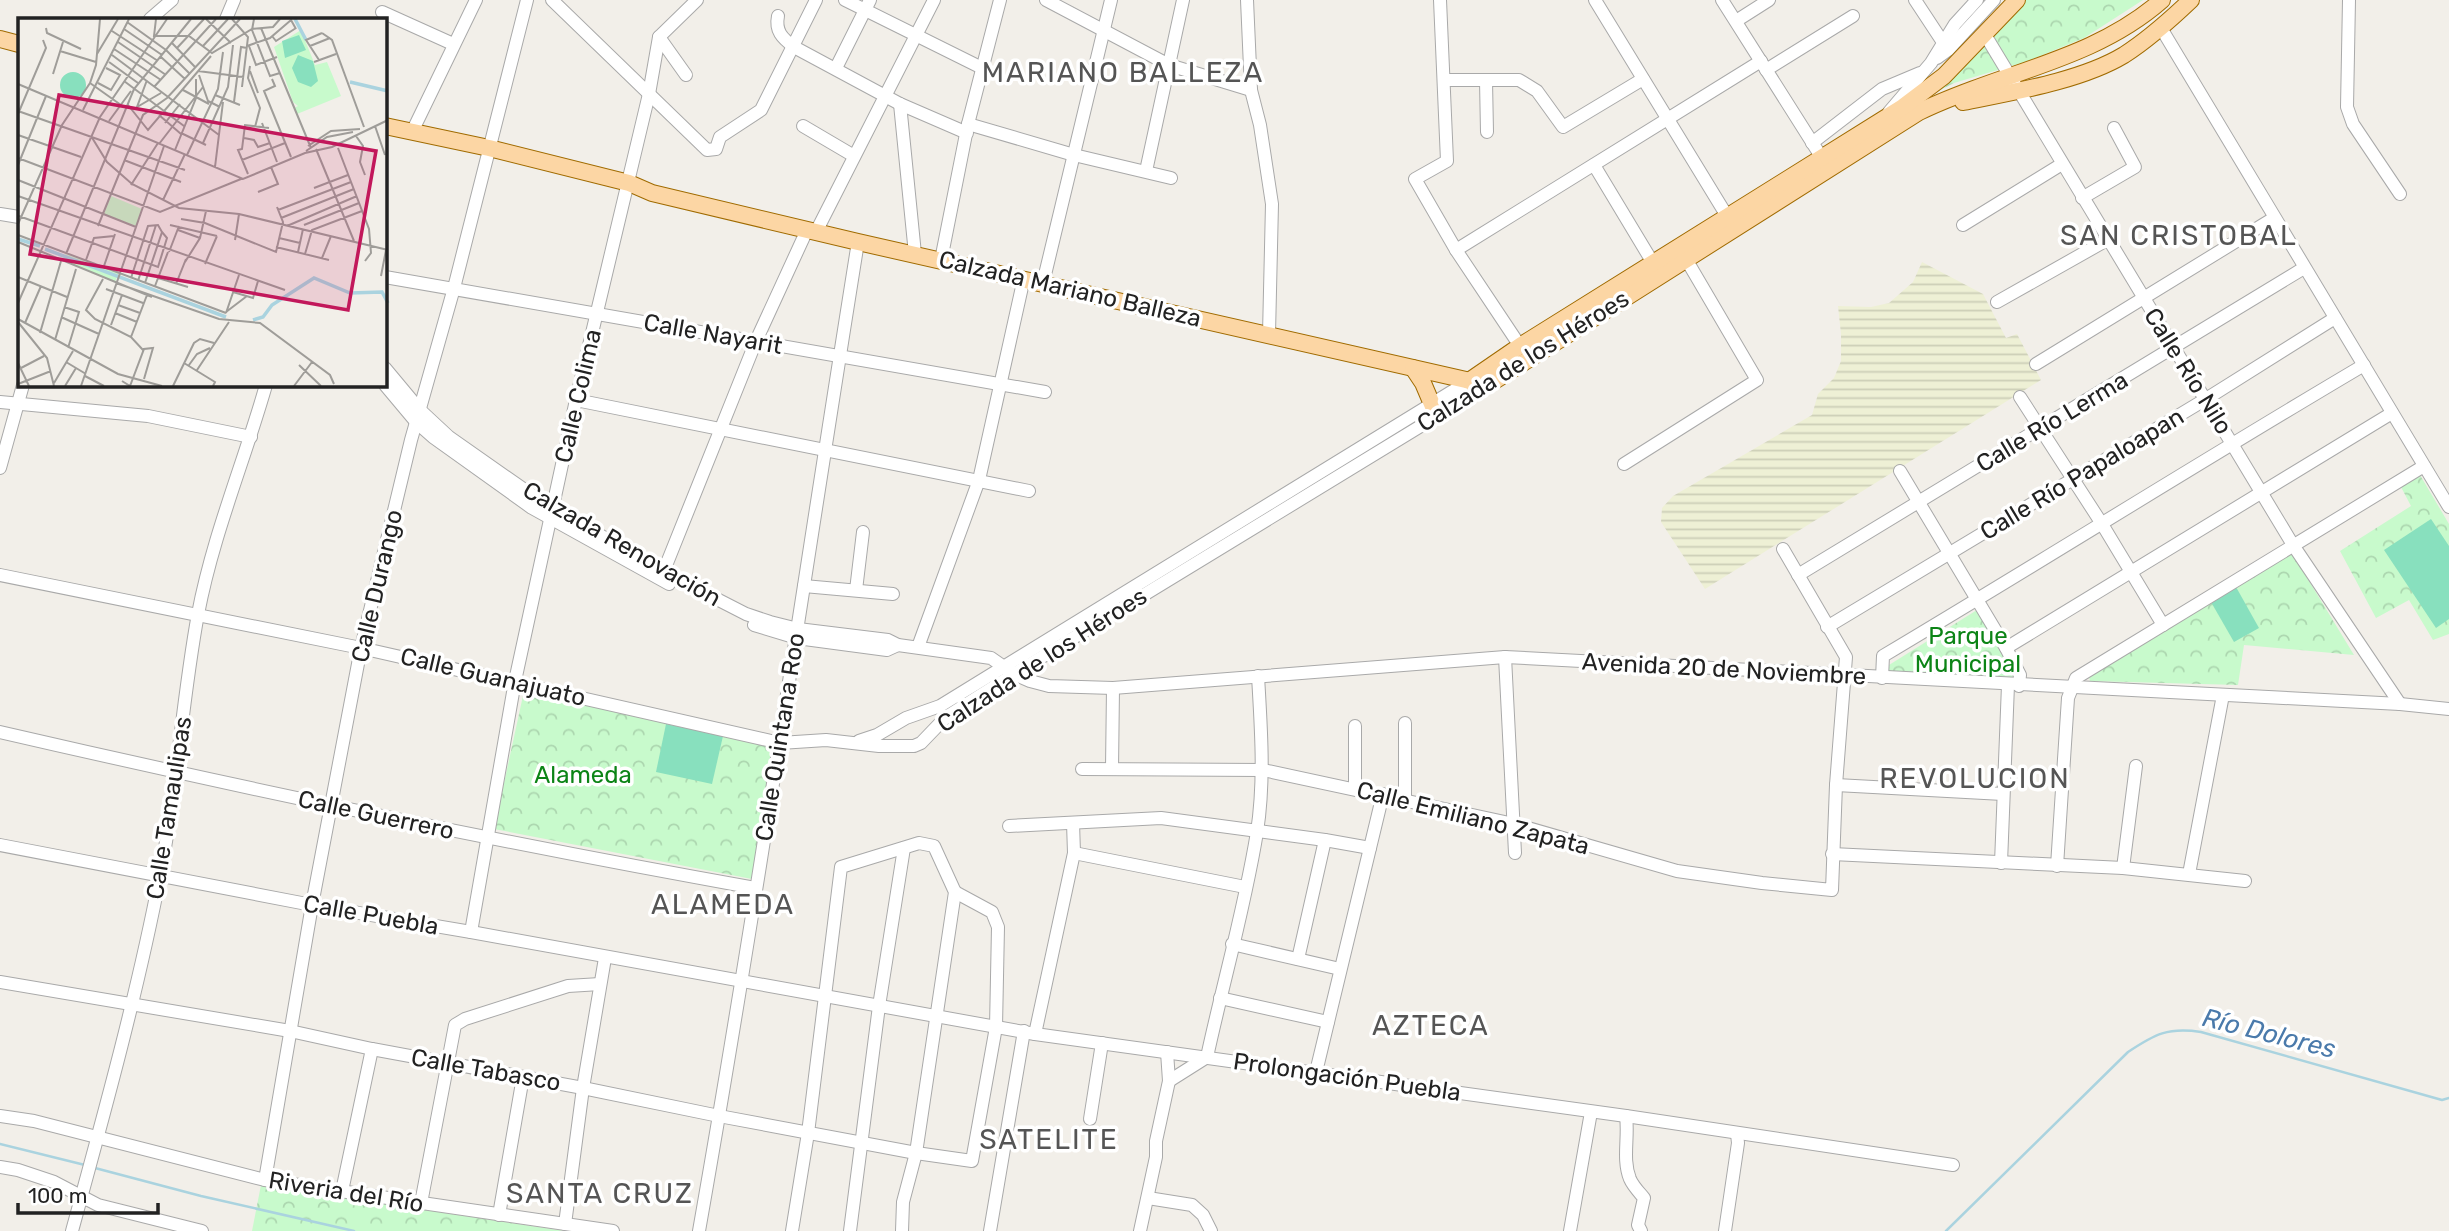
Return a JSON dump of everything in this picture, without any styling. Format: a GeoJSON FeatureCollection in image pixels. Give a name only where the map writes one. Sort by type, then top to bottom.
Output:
{"type":"FeatureCollection","features":[{"type":"Feature","properties":{"kind":"main road","name":"Calzada de los Héroes"},"geometry":{"type":"LineString","coordinates":[[1469,381],[1520,346],[1925,91],[1949,52],[1984,33],[2017,0]]}},
{"type":"Feature","properties":{"kind":"main road"},"geometry":{"type":"LineString","coordinates":[[2014,83],[2117,33],[2162,0]]}},
{"type":"Feature","properties":{"kind":"main road"},"geometry":{"type":"LineString","coordinates":[[2014,83],[2062,79],[2112,61],[2161,28],[2191,0]]}},
{"type":"Feature","properties":{"kind":"main road"},"geometry":{"type":"LineString","coordinates":[[0,39],[18,44]]}},
{"type":"Feature","properties":{"kind":"main road","name":"Calzada de los Héroes"},"geometry":{"type":"LineString","coordinates":[[1488,385],[1919,112],[2014,83]]}},
{"type":"Feature","properties":{"kind":"main road"},"geometry":{"type":"LineString","coordinates":[[387,126],[488,153]]}},
{"type":"Feature","properties":{"kind":"main road"},"geometry":{"type":"LineString","coordinates":[[387,136],[488,153]]}},
{"type":"Feature","properties":{"kind":"main road","name":"Calzada Mariano Balleza"},"geometry":{"type":"LineString","coordinates":[[488,153],[858,242],[1488,385]]}},
{"type":"Feature","properties":{"kind":"main road"},"geometry":{"type":"LineString","coordinates":[[1413,368],[1435,409]]}},
{"type":"Feature","properties":{"kind":"street"},"geometry":{"type":"LineString","coordinates":[[151,18],[172,0]]}},
{"type":"Feature","properties":{"kind":"street"},"geometry":{"type":"LineString","coordinates":[[226,18],[234,0]]}},
{"type":"Feature","properties":{"kind":"street"},"geometry":{"type":"LineString","coordinates":[[412,132],[476,0]]}},
{"type":"Feature","properties":{"kind":"street","name":"Calle Durango"},"geometry":{"type":"LineString","coordinates":[[265,1180],[330,806],[362,648],[418,416],[454,288],[527,0]]}},
{"type":"Feature","properties":{"kind":"street"},"geometry":{"type":"LineString","coordinates":[[552,0],[707,150],[716,149],[720,137],[761,110],[816,0]]}},
{"type":"Feature","properties":{"kind":"street"},"geometry":{"type":"LineString","coordinates":[[686,75],[659,37],[697,0]]}},
{"type":"Feature","properties":{"kind":"street"},"geometry":{"type":"LineString","coordinates":[[845,0],[867,5],[915,35],[982,68]]}},
{"type":"Feature","properties":{"kind":"street"},"geometry":{"type":"LineString","coordinates":[[662,576],[756,341],[811,231],[854,156],[934,0]]}},
{"type":"Feature","properties":{"kind":"street"},"geometry":{"type":"LineString","coordinates":[[941,260],[967,129],[1000,0]]}},
{"type":"Feature","properties":{"kind":"street"},"geometry":{"type":"LineString","coordinates":[[1046,0],[1169,65],[1251,90]]}},
{"type":"Feature","properties":{"kind":"street"},"geometry":{"type":"LineString","coordinates":[[1043,282],[1111,0]]}},
{"type":"Feature","properties":{"kind":"street"},"geometry":{"type":"LineString","coordinates":[[1146,171],[1183,0]]}},
{"type":"Feature","properties":{"kind":"street"},"geometry":{"type":"LineString","coordinates":[[1247,0],[1251,90],[1260,125],[1272,204],[1269,334]]}},
{"type":"Feature","properties":{"kind":"street"},"geometry":{"type":"LineString","coordinates":[[1440,0],[1447,160],[1415,179],[1456,250],[1520,346]]}},
{"type":"Feature","properties":{"kind":"street"},"geometry":{"type":"LineString","coordinates":[[1595,0],[1727,216]]}},
{"type":"Feature","properties":{"kind":"street"},"geometry":{"type":"LineString","coordinates":[[1722,0],[1822,158]]}},
{"type":"Feature","properties":{"kind":"street"},"geometry":{"type":"LineString","coordinates":[[1736,21],[1769,0]]}},
{"type":"Feature","properties":{"kind":"street"},"geometry":{"type":"LineString","coordinates":[[1915,0],[1949,52]]}},
{"type":"Feature","properties":{"kind":"street"},"geometry":{"type":"LineString","coordinates":[[1949,52],[1955,24],[1978,0]]}},
{"type":"Feature","properties":{"kind":"street"},"geometry":{"type":"LineString","coordinates":[[1812,143],[1882,89],[1928,67],[1949,52],[1994,0]]}},
{"type":"Feature","properties":{"kind":"street"},"geometry":{"type":"LineString","coordinates":[[2349,0],[2347,107],[2354,124],[2400,194]]}},
{"type":"Feature","properties":{"kind":"street"},"geometry":{"type":"LineString","coordinates":[[836,68],[867,5]]}},
{"type":"Feature","properties":{"kind":"street"},"geometry":{"type":"LineString","coordinates":[[382,10],[453,44]]}},
{"type":"Feature","properties":{"kind":"street"},"geometry":{"type":"LineString","coordinates":[[778,16],[776,23],[781,37],[793,47],[901,104],[967,129],[1171,178]]}},
{"type":"Feature","properties":{"kind":"street"},"geometry":{"type":"LineString","coordinates":[[1456,250],[1667,119],[1853,16]]}},
{"type":"Feature","properties":{"kind":"street"},"geometry":{"type":"LineString","coordinates":[[2161,28],[2449,508]]}},
{"type":"Feature","properties":{"kind":"street","name":"Calle Río Nilo"},"geometry":{"type":"LineString","coordinates":[[1984,33],[2293,545],[2400,704]]}},
{"type":"Feature","properties":{"kind":"street","name":"Calle Colima"},"geometry":{"type":"LineString","coordinates":[[471,932],[515,681],[576,400],[649,93],[659,37]]}},
{"type":"Feature","properties":{"kind":"street"},"geometry":{"type":"LineString","coordinates":[[1883,119],[1928,67]]}},
{"type":"Feature","properties":{"kind":"street"},"geometry":{"type":"LineString","coordinates":[[1444,80],[1520,80],[1537,90],[1563,127],[1643,79]]}},
{"type":"Feature","properties":{"kind":"street"},"geometry":{"type":"LineString","coordinates":[[1486,80],[1487,132]]}},
{"type":"Feature","properties":{"kind":"street"},"geometry":{"type":"LineString","coordinates":[[901,104],[915,254]]}},
{"type":"Feature","properties":{"kind":"street"},"geometry":{"type":"LineString","coordinates":[[803,126],[854,156]]}},
{"type":"Feature","properties":{"kind":"street"},"geometry":{"type":"LineString","coordinates":[[2082,198],[2136,167],[2114,128]]}},
{"type":"Feature","properties":{"kind":"street"},"geometry":{"type":"LineString","coordinates":[[1963,225],[2062,163]]}},
{"type":"Feature","properties":{"kind":"street"},"geometry":{"type":"LineString","coordinates":[[1594,165],[1653,263]]}},
{"type":"Feature","properties":{"kind":"street"},"geometry":{"type":"LineString","coordinates":[[0,214],[18,217]]}},
{"type":"Feature","properties":{"kind":"street"},"geometry":{"type":"LineString","coordinates":[[2036,363],[2274,218]]}},
{"type":"Feature","properties":{"kind":"street"},"geometry":{"type":"LineString","coordinates":[[1997,302],[2107,240]]}},
{"type":"Feature","properties":{"kind":"street","name":"Calle Quintana Roo"},"geometry":{"type":"LineString","coordinates":[[699,1231],[743,981],[755,888],[858,242]]}},
{"type":"Feature","properties":{"kind":"street"},"geometry":{"type":"LineString","coordinates":[[1624,464],[1757,380],[1686,259]]}},
{"type":"Feature","properties":{"kind":"street","name":"Calle Río Lerma"},"geometry":{"type":"LineString","coordinates":[[1798,575],[2304,268]]}},
{"type":"Feature","properties":{"kind":"street","name":"Calle Nayarit"},"geometry":{"type":"LineString","coordinates":[[387,277],[1045,392]]}},
{"type":"Feature","properties":{"kind":"street"},"geometry":{"type":"LineString","coordinates":[[918,647],[979,480],[1024,278]]}},
{"type":"Feature","properties":{"kind":"street","name":"Calle Río Papaloapan"},"geometry":{"type":"LineString","coordinates":[[1827,626],[2206,399],[2335,318]]}},
{"type":"Feature","properties":{"kind":"street"},"geometry":{"type":"LineString","coordinates":[[1882,678],[1883,656],[2364,365]]}},
{"type":"Feature","properties":{"kind":"street","name":"Calzada Renovación"},"geometry":{"type":"LineString","coordinates":[[387,371],[433,437],[551,513],[744,622],[887,649],[898,645],[991,658],[1009,670]]}},
{"type":"Feature","properties":{"kind":"street","name":"Calzada de los Héroes"},"geometry":{"type":"LineString","coordinates":[[1435,409],[1469,381]]}},
{"type":"Feature","properties":{"kind":"street","name":"Calzada de los Héroes"},"geometry":{"type":"LineString","coordinates":[[855,742],[877,735],[906,718],[940,706],[1009,670],[1435,409],[1488,385]]}},
{"type":"Feature","properties":{"kind":"street","name":"Calzada Renovación"},"geometry":{"type":"LineString","coordinates":[[387,386],[418,416]]}},
{"type":"Feature","properties":{"kind":"street"},"geometry":{"type":"LineString","coordinates":[[0,468],[22,387]]}},
{"type":"Feature","properties":{"kind":"street","name":"Calle Tamaulipas"},"geometry":{"type":"LineString","coordinates":[[72,1231],[131,1005],[160,876],[198,613],[221,520],[251,437],[265,387]]}},
{"type":"Feature","properties":{"kind":"street"},"geometry":{"type":"LineString","coordinates":[[2020,397],[2163,625]]}},
{"type":"Feature","properties":{"kind":"street"},"geometry":{"type":"LineString","coordinates":[[576,400],[1029,491]]}},
{"type":"Feature","properties":{"kind":"street"},"geometry":{"type":"LineString","coordinates":[[0,402],[148,416],[251,437]]}},
{"type":"Feature","properties":{"kind":"street"},"geometry":{"type":"LineString","coordinates":[[2006,648],[2392,413]]}},
{"type":"Feature","properties":{"kind":"street"},"geometry":{"type":"LineString","coordinates":[[2057,866],[2070,688],[2076,678],[2424,466]]}},
{"type":"Feature","properties":{"kind":"street"},"geometry":{"type":"LineString","coordinates":[[1900,471],[1978,599],[2020,675],[2014,685],[2003,794],[2001,863]]}},
{"type":"Feature","properties":{"kind":"street"},"geometry":{"type":"LineString","coordinates":[[856,590],[863,533]]}},
{"type":"Feature","properties":{"kind":"street"},"geometry":{"type":"LineString","coordinates":[[1783,549],[1846,657],[1832,853],[2123,869],[2245,881]]}},
{"type":"Feature","properties":{"kind":"street","name":"Calle Guanajuato"},"geometry":{"type":"LineString","coordinates":[[0,575],[362,648],[780,743],[826,740],[855,742]]}},
{"type":"Feature","properties":{"kind":"street"},"geometry":{"type":"LineString","coordinates":[[804,586],[893,594]]}},
{"type":"Feature","properties":{"kind":"street"},"geometry":{"type":"LineString","coordinates":[[1505,657],[1515,853]]}},
{"type":"Feature","properties":{"kind":"street","name":"Avenida 20 de Noviembre"},"geometry":{"type":"LineString","coordinates":[[1009,670],[1030,681],[1049,686],[1113,688],[1505,657],[2400,704],[2449,709]]}},
{"type":"Feature","properties":{"kind":"street","name":"Calzada de los Héroes"},"geometry":{"type":"LineString","coordinates":[[855,742],[879,746],[914,746],[946,717],[1009,670]]}},
{"type":"Feature","properties":{"kind":"street"},"geometry":{"type":"LineString","coordinates":[[1169,1081],[1207,1057],[1245,887],[1257,831],[1263,770],[1258,676]]}},
{"type":"Feature","properties":{"kind":"street"},"geometry":{"type":"LineString","coordinates":[[1112,769],[1113,688]]}},
{"type":"Feature","properties":{"kind":"street"},"geometry":{"type":"LineString","coordinates":[[2189,874],[2223,695]]}},
{"type":"Feature","properties":{"kind":"street"},"geometry":{"type":"LineString","coordinates":[[914,717],[922,721],[926,730],[924,739]]}},
{"type":"Feature","properties":{"kind":"street"},"geometry":{"type":"LineString","coordinates":[[899,722],[895,731],[897,740],[905,746]]}},
{"type":"Feature","properties":{"kind":"street"},"geometry":{"type":"LineString","coordinates":[[1405,723],[1405,799]]}},
{"type":"Feature","properties":{"kind":"street"},"geometry":{"type":"LineString","coordinates":[[1354,726],[1355,788]]}},
{"type":"Feature","properties":{"kind":"street","name":"Calle Guerrero"},"geometry":{"type":"LineString","coordinates":[[0,732],[330,806],[755,888]]}},
{"type":"Feature","properties":{"kind":"street"},"geometry":{"type":"LineString","coordinates":[[2123,869],[2136,765]]}},
{"type":"Feature","properties":{"kind":"street","name":"Calle Emiliano Zapata"},"geometry":{"type":"LineString","coordinates":[[1082,769],[1263,770],[1514,824],[1677,871],[1762,883],[1832,890],[1832,853]]}},
{"type":"Feature","properties":{"kind":"street"},"geometry":{"type":"LineString","coordinates":[[1836,785],[2003,794]]}},
{"type":"Feature","properties":{"kind":"street"},"geometry":{"type":"LineString","coordinates":[[1316,1072],[1383,794]]}},
{"type":"Feature","properties":{"kind":"street"},"geometry":{"type":"LineString","coordinates":[[1009,826],[1161,818],[1370,848]]}},
{"type":"Feature","properties":{"kind":"street"},"geometry":{"type":"LineString","coordinates":[[990,1231],[1029,1033],[1074,853],[1073,823]]}},
{"type":"Feature","properties":{"kind":"street"},"geometry":{"type":"LineString","coordinates":[[1298,959],[1325,840]]}},
{"type":"Feature","properties":{"kind":"street"},"geometry":{"type":"LineString","coordinates":[[792,1231],[808,1133],[841,867],[919,843],[934,846],[955,892],[916,1153],[903,1202],[902,1231]]}},
{"type":"Feature","properties":{"kind":"street","name":"Calle Puebla"},"geometry":{"type":"LineString","coordinates":[[0,845],[312,905],[743,981]]}},
{"type":"Feature","properties":{"kind":"street"},"geometry":{"type":"LineString","coordinates":[[850,1231],[879,1006],[904,848]]}},
{"type":"Feature","properties":{"kind":"street"},"geometry":{"type":"LineString","coordinates":[[1074,853],[1245,887]]}},
{"type":"Feature","properties":{"kind":"street"},"geometry":{"type":"LineString","coordinates":[[955,892],[992,912],[998,927],[996,1027]]}},
{"type":"Feature","properties":{"kind":"street"},"geometry":{"type":"LineString","coordinates":[[1232,944],[1340,970]]}},
{"type":"Feature","properties":{"kind":"street"},"geometry":{"type":"LineString","coordinates":[[565,1224],[583,1088],[606,958]]}},
{"type":"Feature","properties":{"kind":"street","name":"Prolongación Puebla"},"geometry":{"type":"LineString","coordinates":[[743,981],[1029,1033],[1626,1116],[1952,1165]]}},
{"type":"Feature","properties":{"kind":"street","name":"Calle Tabasco"},"geometry":{"type":"LineString","coordinates":[[0,982],[290,1031],[808,1133],[972,1161],[996,1027]]}},
{"type":"Feature","properties":{"kind":"street"},"geometry":{"type":"LineString","coordinates":[[421,1203],[455,1025],[465,1019],[568,986],[600,984]]}},
{"type":"Feature","properties":{"kind":"street"},"geometry":{"type":"LineString","coordinates":[[1220,998],[1328,1023]]}},
{"type":"Feature","properties":{"kind":"street"},"geometry":{"type":"LineString","coordinates":[[1090,1119],[1102,1043]]}},
{"type":"Feature","properties":{"kind":"street"},"geometry":{"type":"LineString","coordinates":[[342,1191],[372,1049]]}},
{"type":"Feature","properties":{"kind":"street"},"geometry":{"type":"LineString","coordinates":[[1140,1231],[1169,1081],[1167,1052]]}},
{"type":"Feature","properties":{"kind":"street"},"geometry":{"type":"LineString","coordinates":[[499,1215],[523,1077]]}},
{"type":"Feature","properties":{"kind":"street"},"geometry":{"type":"LineString","coordinates":[[1570,1231],[1591,1112]]}},
{"type":"Feature","properties":{"kind":"street","name":"Riveria del Río"},"geometry":{"type":"LineString","coordinates":[[0,1116],[34,1121],[95,1144],[265,1180],[613,1231]]}},
{"type":"Feature","properties":{"kind":"street"},"geometry":{"type":"LineString","coordinates":[[1626,1116],[1629,1132],[1625,1156],[1630,1180],[1644,1198],[1638,1225],[1641,1231]]}},
{"type":"Feature","properties":{"kind":"street"},"geometry":{"type":"LineString","coordinates":[[1725,1231],[1737,1134]]}},
{"type":"Feature","properties":{"kind":"street"},"geometry":{"type":"LineString","coordinates":[[0,1167],[18,1170],[82,1192],[98,1205],[202,1231]]}},
{"type":"Feature","properties":{"kind":"street"},"geometry":{"type":"LineString","coordinates":[[1148,1198],[1192,1206],[1203,1216],[1211,1231]]}},
{"type":"Feature","properties":{"kind":"green space"},"geometry":{"type":"Polygon","coordinates":[[[2022,0],[2143,0],[2084,38],[2028,61],[1954,83],[1909,106],[2022,0]]]}},
{"type":"Feature","properties":{"kind":"green space"},"geometry":{"type":"Polygon","coordinates":[[[1922,262],[1983,294],[2006,338],[2017,334],[2041,380],[1705,589],[1661,522],[1662,508],[1673,496],[1812,415],[1818,394],[1834,378],[1841,361],[1838,306],[1871,307],[1889,303],[1913,282],[1922,262]]]}},
{"type":"Feature","properties":{"kind":"green space"},"geometry":{"type":"Polygon","coordinates":[[[2420,475],[2449,524],[2449,634],[2433,640],[2409,600],[2376,618],[2340,551],[2411,506],[2401,487],[2420,475]]]}},
{"type":"Feature","properties":{"kind":"green space"},"geometry":{"type":"Polygon","coordinates":[[[2431,519],[2449,546],[2449,619],[2436,628],[2384,550],[2431,519]]]}},
{"type":"Feature","properties":{"kind":"green space"},"geometry":{"type":"Polygon","coordinates":[[[2292,553],[2354,655],[2244,645],[2238,685],[2090,681],[2089,677],[2292,553]]]}},
{"type":"Feature","properties":{"kind":"green space"},"geometry":{"type":"Polygon","coordinates":[[[2236,587],[2259,628],[2234,642],[2211,602],[2236,587]]]}},
{"type":"Feature","properties":{"kind":"green space","name":"Parque Municipal"},"geometry":{"type":"Polygon","coordinates":[[[1977,610],[2015,669],[2015,680],[1887,674],[1889,665],[1977,610]]]}},
{"type":"Feature","properties":{"kind":"green space","name":"Alameda"},"geometry":{"type":"Polygon","coordinates":[[[524,691],[774,745],[752,879],[494,829],[524,691]]]}},
{"type":"Feature","properties":{"kind":"green space"},"geometry":{"type":"Polygon","coordinates":[[[666,724],[723,736],[712,784],[656,772],[666,724]]]}},
{"type":"Feature","properties":{"kind":"green space"},"geometry":{"type":"Polygon","coordinates":[[[261,1185],[565,1231],[252,1231],[261,1185]]]}},
{"type":"Feature","properties":{"kind":"waterway","name":"Río Dolores"},"geometry":{"type":"LineString","coordinates":[[1946,1231],[2128,1052],[2162,1033],[2179,1030],[2201,1032],[2442,1100],[2449,1098]]}},
{"type":"Feature","properties":{"kind":"waterway","name":"Río Dolores"},"geometry":{"type":"LineString","coordinates":[[0,1144],[85,1165]]}},
{"type":"Feature","properties":{"kind":"waterway","name":"Río Dolores"},"geometry":{"type":"LineString","coordinates":[[95,1168],[201,1196],[354,1231]]}},
{"type":"Feature","properties":{"kind":"district","name":"MARIANO BALLEZA"},"geometry":{"type":"Point","coordinates":[1123,72]}},
{"type":"Feature","properties":{"kind":"district","name":"SAN CRISTOBAL"},"geometry":{"type":"Point","coordinates":[2179,235]}},
{"type":"Feature","properties":{"kind":"district","name":"REVOLUCION"},"geometry":{"type":"Point","coordinates":[1975,778]}},
{"type":"Feature","properties":{"kind":"district","name":"ALAMEDA"},"geometry":{"type":"Point","coordinates":[723,904]}},
{"type":"Feature","properties":{"kind":"district","name":"AZTECA"},"geometry":{"type":"Point","coordinates":[1431,1025]}},
{"type":"Feature","properties":{"kind":"district","name":"SATELITE"},"geometry":{"type":"Point","coordinates":[1049,1139]}},
{"type":"Feature","properties":{"kind":"district","name":"SANTA CRUZ"},"geometry":{"type":"Point","coordinates":[600,1193]}}]}
